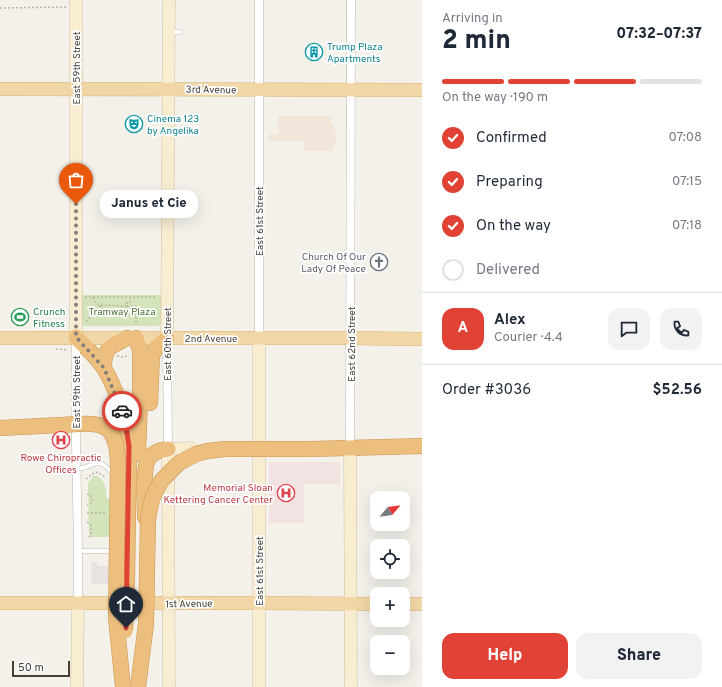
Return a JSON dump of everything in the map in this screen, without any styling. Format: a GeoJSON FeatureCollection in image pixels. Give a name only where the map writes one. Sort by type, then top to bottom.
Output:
{"type":"FeatureCollection","features":[{"type":"Feature","properties":{"kind":"highway"},"geometry":{"type":"LineString","coordinates":[[104,368],[104,356],[107,351],[133,333],[140,350],[140,399],[132,584],[141,687]]}},
{"type":"Feature","properties":{"kind":"highway"},"geometry":{"type":"LineString","coordinates":[[76,337],[104,368],[123,415],[128,440],[132,584],[138,687]]}},
{"type":"Feature","properties":{"kind":"highway"},"geometry":{"type":"LineString","coordinates":[[138,442],[149,407],[152,356],[156,348],[167,338]]}},
{"type":"Feature","properties":{"kind":"highway"},"geometry":{"type":"LineString","coordinates":[[0,421],[36,426]]}},
{"type":"Feature","properties":{"kind":"highway"},"geometry":{"type":"LineString","coordinates":[[0,428],[94,424],[102,426],[112,434],[116,444],[118,465],[116,618],[123,687]]}},
{"type":"Feature","properties":{"kind":"highway"},"geometry":{"type":"LineString","coordinates":[[138,687],[146,624],[149,512],[155,491],[161,481],[179,463],[196,454],[225,449],[350,449],[422,446]]}},
{"type":"Feature","properties":{"kind":"highway"},"geometry":{"type":"LineString","coordinates":[[123,687],[132,584],[146,468],[148,460],[153,454],[161,450],[168,449]]}},
{"type":"Feature","properties":{"kind":"main road","name":"East 60th Street"},"geometry":{"type":"LineString","coordinates":[[167,338],[169,89],[174,32],[169,0]]}},
{"type":"Feature","properties":{"kind":"main road","name":"East 59th Street"},"geometry":{"type":"LineString","coordinates":[[76,3],[76,337]]}},
{"type":"Feature","properties":{"kind":"main road","name":"3rd Avenue"},"geometry":{"type":"LineString","coordinates":[[0,89],[422,90]]}},
{"type":"Feature","properties":{"kind":"main road","name":"2nd Avenue"},"geometry":{"type":"LineString","coordinates":[[0,338],[76,337],[133,333],[167,338],[422,339]]}},
{"type":"Feature","properties":{"kind":"main road","name":"East 61st Street"},"geometry":{"type":"LineString","coordinates":[[259,338],[259,442]]}},
{"type":"Feature","properties":{"kind":"main road"},"geometry":{"type":"LineString","coordinates":[[168,449],[192,448]]}},
{"type":"Feature","properties":{"kind":"main road","name":"East 60th Street"},"geometry":{"type":"LineString","coordinates":[[168,449],[169,687]]}},
{"type":"Feature","properties":{"kind":"main road","name":"East 62nd Street"},"geometry":{"type":"LineString","coordinates":[[350,449],[351,687]]}},
{"type":"Feature","properties":{"kind":"main road","name":"East 61st Street"},"geometry":{"type":"LineString","coordinates":[[259,456],[259,687]]}},
{"type":"Feature","properties":{"kind":"main road","name":"1st Avenue"},"geometry":{"type":"LineString","coordinates":[[0,603],[370,604]]}},
{"type":"Feature","properties":{"kind":"main road","name":"East 59th Street"},"geometry":{"type":"LineString","coordinates":[[77,687],[78,604]]}},
{"type":"Feature","properties":{"kind":"main road"},"geometry":{"type":"LineString","coordinates":[[410,604],[422,604]]}},
{"type":"Feature","properties":{"kind":"street","name":"East 61st Street"},"geometry":{"type":"LineString","coordinates":[[259,0],[259,338]]}},
{"type":"Feature","properties":{"kind":"street","name":"East 62nd Street"},"geometry":{"type":"LineString","coordinates":[[350,449],[351,0]]}},
{"type":"Feature","properties":{"kind":"street","name":"East 59th Street"},"geometry":{"type":"LineString","coordinates":[[76,337],[78,604]]}},
{"type":"Feature","properties":{"kind":"street","name":"East 60th Street"},"geometry":{"type":"LineString","coordinates":[[167,338],[168,449]]}},
{"type":"Feature","properties":{"kind":"street"},"geometry":{"type":"LineString","coordinates":[[121,506],[132,584]]}},
{"type":"Feature","properties":{"kind":"lane"},"geometry":{"type":"LineString","coordinates":[[76,469],[85,469],[90,464],[96,463],[105,466],[112,474],[117,484],[121,506]]}},
{"type":"Feature","properties":{"kind":"lane"},"geometry":{"type":"LineString","coordinates":[[78,551],[111,551]]}},
{"type":"Feature","properties":{"kind":"path"},"geometry":{"type":"LineString","coordinates":[[0,8],[76,3]]}},
{"type":"Feature","properties":{"kind":"path"},"geometry":{"type":"LineString","coordinates":[[84,297],[159,297]]}},
{"type":"Feature","properties":{"kind":"path"},"geometry":{"type":"LineString","coordinates":[[93,297],[96,304],[101,306],[136,306],[133,333]]}},
{"type":"Feature","properties":{"kind":"path"},"geometry":{"type":"LineString","coordinates":[[127,297],[127,314]]}},
{"type":"Feature","properties":{"kind":"path"},"geometry":{"type":"LineString","coordinates":[[101,306],[108,316],[121,312],[136,315]]}},
{"type":"Feature","properties":{"kind":"path"},"geometry":{"type":"LineString","coordinates":[[86,322],[101,306]]}},
{"type":"Feature","properties":{"kind":"path"},"geometry":{"type":"LineString","coordinates":[[114,354],[121,357],[131,354]]}},
{"type":"Feature","properties":{"kind":"path"},"geometry":{"type":"LineString","coordinates":[[86,494],[89,494],[92,497],[91,503],[87,505]]}},
{"type":"Feature","properties":{"kind":"path"},"geometry":{"type":"LineString","coordinates":[[87,513],[107,513]]}},
{"type":"Feature","properties":{"kind":"path"},"geometry":{"type":"LineString","coordinates":[[87,522],[91,525],[91,535],[88,538]]}},
{"type":"Feature","properties":{"kind":"shaded area"},"geometry":{"type":"Polygon","coordinates":[[[278,116],[331,116],[331,124],[333,124],[336,134],[336,142],[333,151],[305,151],[304,141],[269,141],[269,134],[278,134],[278,116]]]}},
{"type":"Feature","properties":{"kind":"shaded area","name":"Memorial Sloan Kettering Cancer Center"},"geometry":{"type":"Polygon","coordinates":[[[269,462],[340,462],[340,484],[304,484],[304,523],[269,523],[269,462]]]}},
{"type":"Feature","properties":{"kind":"shaded area"},"geometry":{"type":"Polygon","coordinates":[[[91,562],[97,562],[97,566],[110,566],[110,584],[91,584],[91,562]]]}},
{"type":"Feature","properties":{"kind":"green space","name":"Tramway Plaza"},"geometry":{"type":"Polygon","coordinates":[[[82,295],[162,295],[161,324],[159,326],[84,326],[82,322],[82,295]]]}},
{"type":"Feature","properties":{"kind":"green space"},"geometry":{"type":"Polygon","coordinates":[[[93,476],[100,478],[105,486],[107,499],[112,499],[111,537],[91,537],[89,534],[88,483],[93,476]]]}},
{"type":"Feature","properties":{"kind":"way so far"},"geometry":{"type":"LineString","coordinates":[[76,204],[76,337],[104,368],[122,411]]}},
{"type":"Feature","properties":{"kind":"place","name":"Trump Plaza Apartments"},"geometry":{"type":"Point","coordinates":[314,52]}},
{"type":"Feature","properties":{"kind":"place","name":"Cinema 123 by Angelika"},"geometry":{"type":"Point","coordinates":[134,124]}},
{"type":"Feature","properties":{"kind":"place","name":"Janus et Cie"},"geometry":{"type":"Point","coordinates":[76,204]}},
{"type":"Feature","properties":{"kind":"place","name":"Church Of Our Lady Of Peace"},"geometry":{"type":"Point","coordinates":[379,262]}},
{"type":"Feature","properties":{"kind":"place","name":"Crunch Fitness"},"geometry":{"type":"Point","coordinates":[20,317]}},
{"type":"Feature","properties":{"kind":"place","name":"Rowe Chiropractic Offices"},"geometry":{"type":"Point","coordinates":[61,440]}},
{"type":"Feature","properties":{"kind":"place","name":"Memorial Sloan Kettering Cancer Center"},"geometry":{"type":"Point","coordinates":[286,493]}},
{"type":"Feature","properties":{"kind":"route"},"geometry":{"type":"LineString","coordinates":[[122,411],[129,446],[126,628]]}}]}
